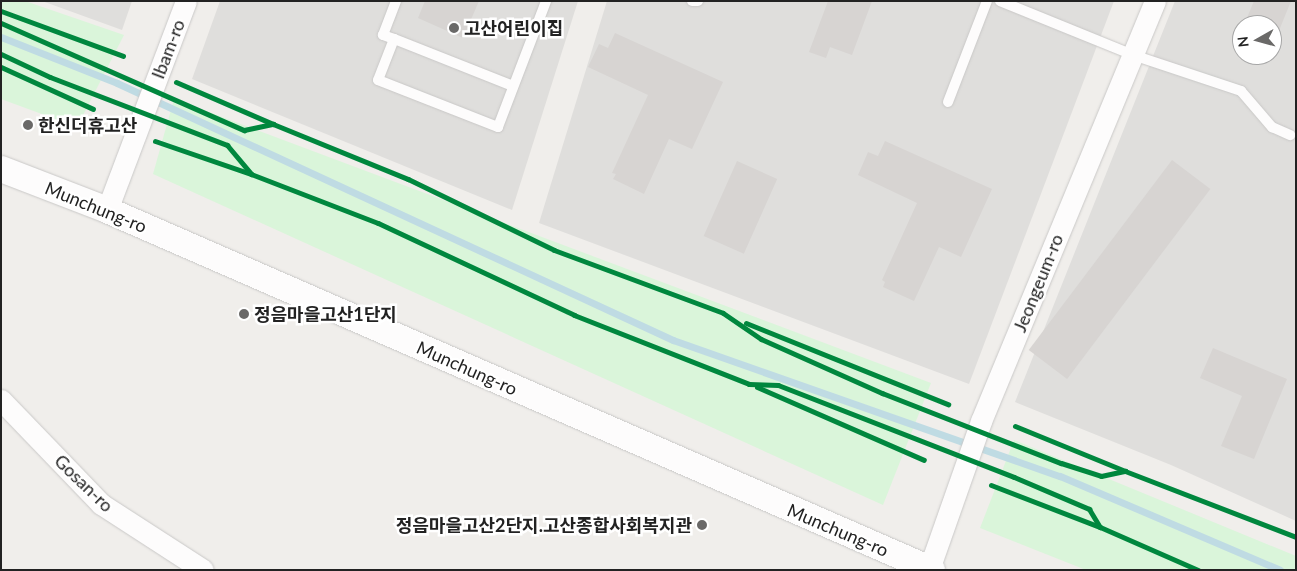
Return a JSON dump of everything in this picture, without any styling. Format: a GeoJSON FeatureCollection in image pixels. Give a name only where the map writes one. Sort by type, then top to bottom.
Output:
{"type":"FeatureCollection","features":[{"type":"Feature","properties":{"kind":"street","name":"Ibam-ro"},"geometry":{"type":"LineString","coordinates":[[107,210],[186,1]]}},
{"type":"Feature","properties":{"kind":"street","name":"Jeongeum-ro"},"geometry":{"type":"LineString","coordinates":[[931,569],[981,421],[1155,1]]}},
{"type":"Feature","properties":{"kind":"street","name":"Munchung-ro"},"geometry":{"type":"LineString","coordinates":[[1,169],[107,210],[931,569]]}},
{"type":"Feature","properties":{"kind":"street","name":"Gosan-ro"},"geometry":{"type":"LineString","coordinates":[[1,400],[101,504],[203,570]]}},
{"type":"Feature","properties":{"kind":"lane"},"geometry":{"type":"LineString","coordinates":[[396,1],[383,35],[512,86]]}},
{"type":"Feature","properties":{"kind":"lane"},"geometry":{"type":"LineString","coordinates":[[394,39],[378,80],[498,127],[512,86],[546,1]]}},
{"type":"Feature","properties":{"kind":"lane"},"geometry":{"type":"LineString","coordinates":[[692,1],[698,1]]}},
{"type":"Feature","properties":{"kind":"lane"},"geometry":{"type":"LineString","coordinates":[[948,102],[987,1]]}},
{"type":"Feature","properties":{"kind":"lane"},"geometry":{"type":"LineString","coordinates":[[1000,1],[1133,54],[1241,91],[1272,127],[1290,135]]}},
{"type":"Feature","properties":{"kind":"shaded area"},"geometry":{"type":"Polygon","coordinates":[[[42,1],[132,1],[122,30],[42,1]]]}},
{"type":"Feature","properties":{"kind":"shaded area"},"geometry":{"type":"Polygon","coordinates":[[[220,1],[578,1],[512,210],[192,79],[220,1]]]}},
{"type":"Feature","properties":{"kind":"shaded area"},"geometry":{"type":"Polygon","coordinates":[[[607,1],[1114,1],[969,384],[539,223],[607,1]]]}},
{"type":"Feature","properties":{"kind":"shaded area"},"geometry":{"type":"Polygon","coordinates":[[[1175,1],[1296,1],[1296,521],[1171,465],[1015,402],[1175,1]]]}},
{"type":"Feature","properties":{"kind":"green space"},"geometry":{"type":"Polygon","coordinates":[[[1,1],[25,1],[124,35],[77,127],[1,99],[1,1]]]}},
{"type":"Feature","properties":{"kind":"green space"},"geometry":{"type":"Polygon","coordinates":[[[174,99],[931,383],[883,505],[153,174],[174,99]]]}},
{"type":"Feature","properties":{"kind":"green space"},"geometry":{"type":"Polygon","coordinates":[[[1014,440],[1296,556],[1296,570],[1086,570],[980,528],[1014,440]]]}},
{"type":"Feature","properties":{"kind":"building","name":"고산어린이집"},"geometry":{"type":"Polygon","coordinates":[[[425,1],[479,1],[463,38],[418,18],[425,1]]]}},
{"type":"Feature","properties":{"kind":"building"},"geometry":{"type":"Polygon","coordinates":[[[828,1],[872,1],[852,55],[830,47],[826,58],[809,52],[828,1]]]}},
{"type":"Feature","properties":{"kind":"building"},"geometry":{"type":"Polygon","coordinates":[[[1254,1],[1291,1],[1282,23],[1282,15],[1248,15],[1254,1]]]}},
{"type":"Feature","properties":{"kind":"building"},"geometry":{"type":"Polygon","coordinates":[[[615,33],[723,82],[692,149],[669,139],[644,194],[613,179],[616,174],[612,173],[648,95],[588,67],[599,44],[608,48],[615,33]]]}},
{"type":"Feature","properties":{"kind":"building"},"geometry":{"type":"Polygon","coordinates":[[[885,141],[992,189],[961,257],[939,247],[914,301],[883,287],[885,282],[882,280],[917,203],[858,175],[868,152],[878,156],[885,141]]]}},
{"type":"Feature","properties":{"kind":"building"},"geometry":{"type":"Polygon","coordinates":[[[1172,160],[1210,189],[1067,379],[1029,350],[1172,160]]]}},
{"type":"Feature","properties":{"kind":"building"},"geometry":{"type":"Polygon","coordinates":[[[737,161],[777,179],[744,254],[704,236],[737,161]]]}},
{"type":"Feature","properties":{"kind":"building"},"geometry":{"type":"Polygon","coordinates":[[[1213,348],[1287,379],[1254,459],[1221,446],[1242,396],[1200,378],[1213,348]]]}},
{"type":"Feature","properties":{"kind":"waterway"},"geometry":{"type":"LineString","coordinates":[[1,37],[117,83],[673,340],[1060,476],[1280,570]]}},
{"type":"Feature","properties":{"kind":"cycle path"},"geometry":{"type":"LineString","coordinates":[[1,11],[123,56]]}},
{"type":"Feature","properties":{"kind":"cycle path"},"geometry":{"type":"LineString","coordinates":[[1,23],[244,130],[273,124],[408,179],[554,250],[723,313],[761,339],[882,393],[1061,463],[1101,476],[1125,471],[1296,537]]}},
{"type":"Feature","properties":{"kind":"cycle path"},"geometry":{"type":"LineString","coordinates":[[1,54],[50,77],[227,145],[251,174],[378,223],[574,315],[749,384],[778,385],[1014,477],[1089,509],[1100,527],[1198,570]]}},
{"type":"Feature","properties":{"kind":"cycle path"},"geometry":{"type":"LineString","coordinates":[[1,67],[93,109]]}},
{"type":"Feature","properties":{"kind":"cycle path"},"geometry":{"type":"LineString","coordinates":[[176,82],[273,124]]}},
{"type":"Feature","properties":{"kind":"cycle path"},"geometry":{"type":"LineString","coordinates":[[155,141],[251,174]]}},
{"type":"Feature","properties":{"kind":"cycle path"},"geometry":{"type":"LineString","coordinates":[[746,323],[948,404]]}},
{"type":"Feature","properties":{"kind":"cycle path"},"geometry":{"type":"LineString","coordinates":[[757,387],[924,460]]}},
{"type":"Feature","properties":{"kind":"cycle path"},"geometry":{"type":"LineString","coordinates":[[1015,426],[1125,471]]}},
{"type":"Feature","properties":{"kind":"cycle path"},"geometry":{"type":"LineString","coordinates":[[991,485],[1100,527]]}},
{"type":"Feature","properties":{"kind":"place","name":"고산어린이집"},"geometry":{"type":"Point","coordinates":[454,28]}},
{"type":"Feature","properties":{"kind":"place","name":"한신더휴고산"},"geometry":{"type":"Point","coordinates":[28,125]}},
{"type":"Feature","properties":{"kind":"place","name":"정음마을고산1단지"},"geometry":{"type":"Point","coordinates":[244,314]}},
{"type":"Feature","properties":{"kind":"place","name":"정음마을고산2단지.고산종합사회복지관"},"geometry":{"type":"Point","coordinates":[702,525]}}]}
